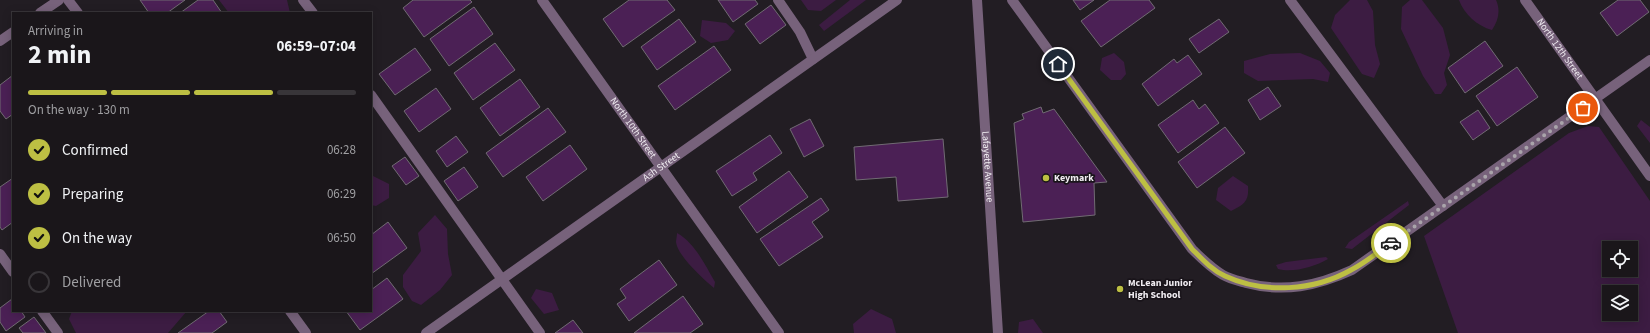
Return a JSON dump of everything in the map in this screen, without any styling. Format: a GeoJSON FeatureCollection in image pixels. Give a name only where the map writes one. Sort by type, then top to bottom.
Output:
{"type":"FeatureCollection","features":[{"type":"Feature","properties":{"kind":"street"},"geometry":{"type":"LineString","coordinates":[[41,12],[58,0]]}},
{"type":"Feature","properties":{"kind":"street"},"geometry":{"type":"LineString","coordinates":[[68,0],[77,12]]}},
{"type":"Feature","properties":{"kind":"street"},"geometry":{"type":"LineString","coordinates":[[304,0],[312,12]]}},
{"type":"Feature","properties":{"kind":"street","name":"North 10th Street"},"geometry":{"type":"LineString","coordinates":[[542,0],[779,333]]}},
{"type":"Feature","properties":{"kind":"street"},"geometry":{"type":"LineString","coordinates":[[778,0],[800,32],[813,59]]}},
{"type":"Feature","properties":{"kind":"street","name":"Ash Street"},"geometry":{"type":"LineString","coordinates":[[426,333],[662,168],[897,0]]}},
{"type":"Feature","properties":{"kind":"street","name":"Lafayette Avenue"},"geometry":{"type":"LineString","coordinates":[[977,0],[998,333]]}},
{"type":"Feature","properties":{"kind":"street"},"geometry":{"type":"LineString","coordinates":[[1012,0],[1192,249],[1207,264],[1224,276],[1257,286],[1281,288],[1303,287],[1329,280],[1352,270],[1650,60]]}},
{"type":"Feature","properties":{"kind":"street"},"geometry":{"type":"LineString","coordinates":[[1290,0],[1443,206]]}},
{"type":"Feature","properties":{"kind":"street","name":"North 12th Street"},"geometry":{"type":"LineString","coordinates":[[1525,0],[1650,176]]}},
{"type":"Feature","properties":{"kind":"street"},"geometry":{"type":"LineString","coordinates":[[0,41],[12,33]]}},
{"type":"Feature","properties":{"kind":"street"},"geometry":{"type":"LineString","coordinates":[[372,96],[540,333]]}},
{"type":"Feature","properties":{"kind":"street"},"geometry":{"type":"LineString","coordinates":[[0,254],[12,271]]}},
{"type":"Feature","properties":{"kind":"street"},"geometry":{"type":"LineString","coordinates":[[43,312],[58,333]]}},
{"type":"Feature","properties":{"kind":"street"},"geometry":{"type":"LineString","coordinates":[[291,312],[306,333]]}},
{"type":"Feature","properties":{"kind":"shaded area"},"geometry":{"type":"Polygon","coordinates":[[[219,0],[287,0],[290,12],[228,12],[219,0]]]}},
{"type":"Feature","properties":{"kind":"shaded area"},"geometry":{"type":"Polygon","coordinates":[[[801,0],[836,0],[821,11],[808,10],[801,0]]]}},
{"type":"Feature","properties":{"kind":"shaded area"},"geometry":{"type":"Polygon","coordinates":[[[850,0],[866,0],[824,31],[819,25],[850,0]]]}},
{"type":"Feature","properties":{"kind":"shaded area"},"geometry":{"type":"Polygon","coordinates":[[[1350,0],[1367,0],[1373,11],[1375,45],[1380,64],[1374,78],[1362,74],[1331,28],[1335,15],[1350,0]]]}},
{"type":"Feature","properties":{"kind":"shaded area"},"geometry":{"type":"Polygon","coordinates":[[[1410,0],[1422,0],[1443,28],[1450,55],[1444,73],[1447,85],[1441,94],[1435,94],[1423,76],[1401,29],[1402,7],[1410,0]]]}},
{"type":"Feature","properties":{"kind":"shaded area"},"geometry":{"type":"Polygon","coordinates":[[[1459,0],[1496,0],[1498,4],[1498,16],[1492,30],[1481,26],[1472,19],[1464,10],[1459,0]]]}},
{"type":"Feature","properties":{"kind":"shaded area"},"geometry":{"type":"Polygon","coordinates":[[[702,20],[726,23],[735,31],[728,40],[711,43],[700,36],[702,20]]]}},
{"type":"Feature","properties":{"kind":"shaded area"},"geometry":{"type":"Polygon","coordinates":[[[1114,53],[1124,62],[1126,74],[1121,80],[1111,80],[1100,70],[1102,58],[1114,53]]]}},
{"type":"Feature","properties":{"kind":"shaded area"},"geometry":{"type":"Polygon","coordinates":[[[1300,53],[1320,61],[1330,73],[1328,82],[1313,79],[1258,81],[1244,73],[1244,61],[1270,54],[1300,53]]]}},
{"type":"Feature","properties":{"kind":"shaded area"},"geometry":{"type":"Polygon","coordinates":[[[1641,120],[1650,127],[1650,143],[1637,126],[1641,120]]]}},
{"type":"Feature","properties":{"kind":"shaded area"},"geometry":{"type":"Polygon","coordinates":[[[1588,126],[1599,127],[1650,201],[1650,333],[1458,333],[1424,236],[1569,133],[1588,126]]]}},
{"type":"Feature","properties":{"kind":"shaded area"},"geometry":{"type":"Polygon","coordinates":[[[372,176],[389,184],[389,198],[376,206],[372,205],[372,176]]]}},
{"type":"Feature","properties":{"kind":"shaded area"},"geometry":{"type":"Polygon","coordinates":[[[1233,176],[1248,186],[1248,195],[1243,204],[1231,211],[1216,200],[1218,188],[1233,176]]]}},
{"type":"Feature","properties":{"kind":"shaded area"},"geometry":{"type":"Polygon","coordinates":[[[1408,201],[1409,205],[1352,249],[1345,248],[1349,242],[1408,201]]]}},
{"type":"Feature","properties":{"kind":"shaded area"},"geometry":{"type":"Polygon","coordinates":[[[435,215],[447,229],[448,254],[452,275],[440,290],[421,305],[412,301],[403,287],[403,275],[421,251],[418,233],[435,215]]]}},
{"type":"Feature","properties":{"kind":"shaded area"},"geometry":{"type":"Polygon","coordinates":[[[677,233],[689,242],[699,255],[715,282],[714,288],[681,254],[676,242],[677,233]]]}},
{"type":"Feature","properties":{"kind":"shaded area"},"geometry":{"type":"Polygon","coordinates":[[[1326,257],[1328,259],[1322,262],[1297,270],[1278,269],[1276,265],[1286,262],[1326,257]]]}},
{"type":"Feature","properties":{"kind":"shaded area"},"geometry":{"type":"Polygon","coordinates":[[[536,289],[552,293],[559,310],[544,314],[531,298],[536,289]]]}},
{"type":"Feature","properties":{"kind":"shaded area"},"geometry":{"type":"Polygon","coordinates":[[[871,309],[892,319],[896,333],[854,333],[853,324],[871,309]]]}},
{"type":"Feature","properties":{"kind":"shaded area"},"geometry":{"type":"Polygon","coordinates":[[[72,312],[186,312],[168,333],[76,333],[69,319],[72,312]]]}},
{"type":"Feature","properties":{"kind":"shaded area"},"geometry":{"type":"Polygon","coordinates":[[[1033,319],[1043,333],[1018,333],[1019,322],[1033,319]]]}},
{"type":"Feature","properties":{"kind":"building"},"geometry":{"type":"Polygon","coordinates":[[[140,0],[185,0],[168,12],[148,12],[140,0]]]}},
{"type":"Feature","properties":{"kind":"building"},"geometry":{"type":"Polygon","coordinates":[[[198,0],[213,0],[221,12],[181,12],[198,0]]]}},
{"type":"Feature","properties":{"kind":"building"},"geometry":{"type":"Polygon","coordinates":[[[413,0],[470,0],[472,2],[424,37],[403,8],[413,0]]]}},
{"type":"Feature","properties":{"kind":"building"},"geometry":{"type":"Polygon","coordinates":[[[629,0],[667,0],[675,10],[623,47],[603,19],[629,0]]]}},
{"type":"Feature","properties":{"kind":"building"},"geometry":{"type":"Polygon","coordinates":[[[718,0],[755,0],[758,4],[733,22],[718,0]]]}},
{"type":"Feature","properties":{"kind":"building"},"geometry":{"type":"Polygon","coordinates":[[[1073,0],[1094,0],[1080,10],[1073,0]]]}},
{"type":"Feature","properties":{"kind":"building"},"geometry":{"type":"Polygon","coordinates":[[[1110,0],[1149,0],[1155,8],[1101,47],[1081,21],[1110,0]]]}},
{"type":"Feature","properties":{"kind":"building"},"geometry":{"type":"Polygon","coordinates":[[[1618,0],[1640,0],[1649,12],[1617,36],[1600,13],[1618,0]]]}},
{"type":"Feature","properties":{"kind":"building"},"geometry":{"type":"Polygon","coordinates":[[[771,5],[786,25],[760,44],[745,24],[771,5]]]}},
{"type":"Feature","properties":{"kind":"building"},"geometry":{"type":"Polygon","coordinates":[[[474,7],[493,34],[449,66],[430,39],[474,7]]]}},
{"type":"Feature","properties":{"kind":"building"},"geometry":{"type":"Polygon","coordinates":[[[679,19],[696,42],[657,70],[641,47],[679,19]]]}},
{"type":"Feature","properties":{"kind":"building"},"geometry":{"type":"Polygon","coordinates":[[[1219,19],[1229,32],[1199,53],[1189,39],[1219,19]]]}},
{"type":"Feature","properties":{"kind":"building"},"geometry":{"type":"Polygon","coordinates":[[[1485,41],[1503,66],[1465,93],[1448,68],[1485,41]]]}},
{"type":"Feature","properties":{"kind":"building"},"geometry":{"type":"Polygon","coordinates":[[[495,43],[515,70],[473,100],[454,73],[495,43]]]}},
{"type":"Feature","properties":{"kind":"building"},"geometry":{"type":"Polygon","coordinates":[[[714,46],[731,70],[675,110],[658,86],[714,46]]]}},
{"type":"Feature","properties":{"kind":"building"},"geometry":{"type":"Polygon","coordinates":[[[415,48],[431,70],[395,95],[379,74],[415,48]]]}},
{"type":"Feature","properties":{"kind":"building"},"geometry":{"type":"Polygon","coordinates":[[[1188,55],[1202,74],[1158,106],[1142,84],[1174,59],[1177,63],[1188,55]]]}},
{"type":"Feature","properties":{"kind":"building"},"geometry":{"type":"Polygon","coordinates":[[[1517,67],[1538,97],[1497,126],[1476,96],[1517,67]]]}},
{"type":"Feature","properties":{"kind":"building"},"geometry":{"type":"Polygon","coordinates":[[[12,76],[12,115],[6,119],[0,111],[0,85],[12,76]]]}},
{"type":"Feature","properties":{"kind":"building"},"geometry":{"type":"Polygon","coordinates":[[[520,79],[540,107],[500,136],[480,108],[520,79]]]}},
{"type":"Feature","properties":{"kind":"building"},"geometry":{"type":"Polygon","coordinates":[[[1268,87],[1281,106],[1260,120],[1248,100],[1268,87]]]}},
{"type":"Feature","properties":{"kind":"building"},"geometry":{"type":"Polygon","coordinates":[[[436,88],[451,109],[419,132],[404,111],[436,88]]]}},
{"type":"Feature","properties":{"kind":"building"},"geometry":{"type":"Polygon","coordinates":[[[1193,100],[1199,109],[1205,104],[1219,123],[1178,153],[1158,125],[1193,100]]]}},
{"type":"Feature","properties":{"kind":"building"},"geometry":{"type":"Polygon","coordinates":[[[1041,107],[1043,113],[1054,109],[1107,182],[1094,183],[1095,215],[1023,222],[1014,123],[1024,119],[1022,114],[1041,107]]]}},
{"type":"Feature","properties":{"kind":"building"},"geometry":{"type":"Polygon","coordinates":[[[548,108],[566,132],[503,177],[486,153],[548,108]]]}},
{"type":"Feature","properties":{"kind":"building"},"geometry":{"type":"Polygon","coordinates":[[[1478,110],[1490,128],[1473,140],[1460,122],[1478,110]]]}},
{"type":"Feature","properties":{"kind":"building"},"geometry":{"type":"Polygon","coordinates":[[[810,119],[824,146],[804,157],[790,129],[810,119]]]}},
{"type":"Feature","properties":{"kind":"building"},"geometry":{"type":"Polygon","coordinates":[[[1225,127],[1245,153],[1197,188],[1178,162],[1225,127]]]}},
{"type":"Feature","properties":{"kind":"building"},"geometry":{"type":"Polygon","coordinates":[[[770,135],[782,153],[753,173],[757,180],[732,196],[716,171],[770,135]]]}},
{"type":"Feature","properties":{"kind":"building"},"geometry":{"type":"Polygon","coordinates":[[[456,136],[468,152],[447,167],[436,151],[456,136]]]}},
{"type":"Feature","properties":{"kind":"building"},"geometry":{"type":"Polygon","coordinates":[[[943,139],[948,197],[898,201],[896,177],[856,180],[854,147],[943,139]]]}},
{"type":"Feature","properties":{"kind":"building"},"geometry":{"type":"Polygon","coordinates":[[[570,145],[587,169],[543,201],[526,177],[570,145]]]}},
{"type":"Feature","properties":{"kind":"building"},"geometry":{"type":"Polygon","coordinates":[[[405,157],[419,176],[406,185],[392,166],[405,157]]]}},
{"type":"Feature","properties":{"kind":"building"},"geometry":{"type":"Polygon","coordinates":[[[464,167],[478,187],[458,201],[444,181],[464,167]]]}},
{"type":"Feature","properties":{"kind":"building"},"geometry":{"type":"Polygon","coordinates":[[[789,171],[808,197],[757,233],[739,207],[789,171]]]}},
{"type":"Feature","properties":{"kind":"building"},"geometry":{"type":"Polygon","coordinates":[[[12,179],[12,223],[2,230],[0,227],[0,187],[12,179]]]}},
{"type":"Feature","properties":{"kind":"building"},"geometry":{"type":"Polygon","coordinates":[[[821,198],[829,210],[812,222],[823,237],[779,266],[760,239],[821,198]]]}},
{"type":"Feature","properties":{"kind":"building"},"geometry":{"type":"Polygon","coordinates":[[[388,222],[407,248],[372,273],[372,234],[388,222]]]}},
{"type":"Feature","properties":{"kind":"building"},"geometry":{"type":"Polygon","coordinates":[[[659,260],[677,285],[629,321],[617,304],[626,298],[620,289],[659,260]]]}},
{"type":"Feature","properties":{"kind":"building"},"geometry":{"type":"Polygon","coordinates":[[[387,278],[403,299],[360,330],[347,312],[372,312],[372,289],[387,278]]]}},
{"type":"Feature","properties":{"kind":"building"},"geometry":{"type":"Polygon","coordinates":[[[683,296],[703,324],[690,333],[634,333],[683,296]]]}},
{"type":"Feature","properties":{"kind":"building"},"geometry":{"type":"Polygon","coordinates":[[[12,299],[12,312],[22,312],[25,317],[6,331],[0,322],[0,308],[12,299]]]}},
{"type":"Feature","properties":{"kind":"building"},"geometry":{"type":"Polygon","coordinates":[[[208,312],[220,312],[227,322],[212,333],[178,333],[208,312]]]}},
{"type":"Feature","properties":{"kind":"building"},"geometry":{"type":"Polygon","coordinates":[[[34,317],[46,333],[23,333],[19,328],[34,317]]]}},
{"type":"Feature","properties":{"kind":"building"},"geometry":{"type":"Polygon","coordinates":[[[573,320],[583,333],[555,333],[573,320]]]}},
{"type":"Feature","properties":{"kind":"way so far"},"geometry":{"type":"LineString","coordinates":[[1391,243],[1583,108]]}},
{"type":"Feature","properties":{"kind":"place","name":"Keymark"},"geometry":{"type":"Point","coordinates":[1046,178]}},
{"type":"Feature","properties":{"kind":"place","name":"McLean Junior High School"},"geometry":{"type":"Point","coordinates":[1120,289]}},
{"type":"Feature","properties":{"kind":"route"},"geometry":{"type":"LineString","coordinates":[[1058,64],[1192,249],[1207,264],[1224,276],[1257,286],[1281,288],[1303,287],[1329,280],[1352,270],[1391,243]]}}]}
